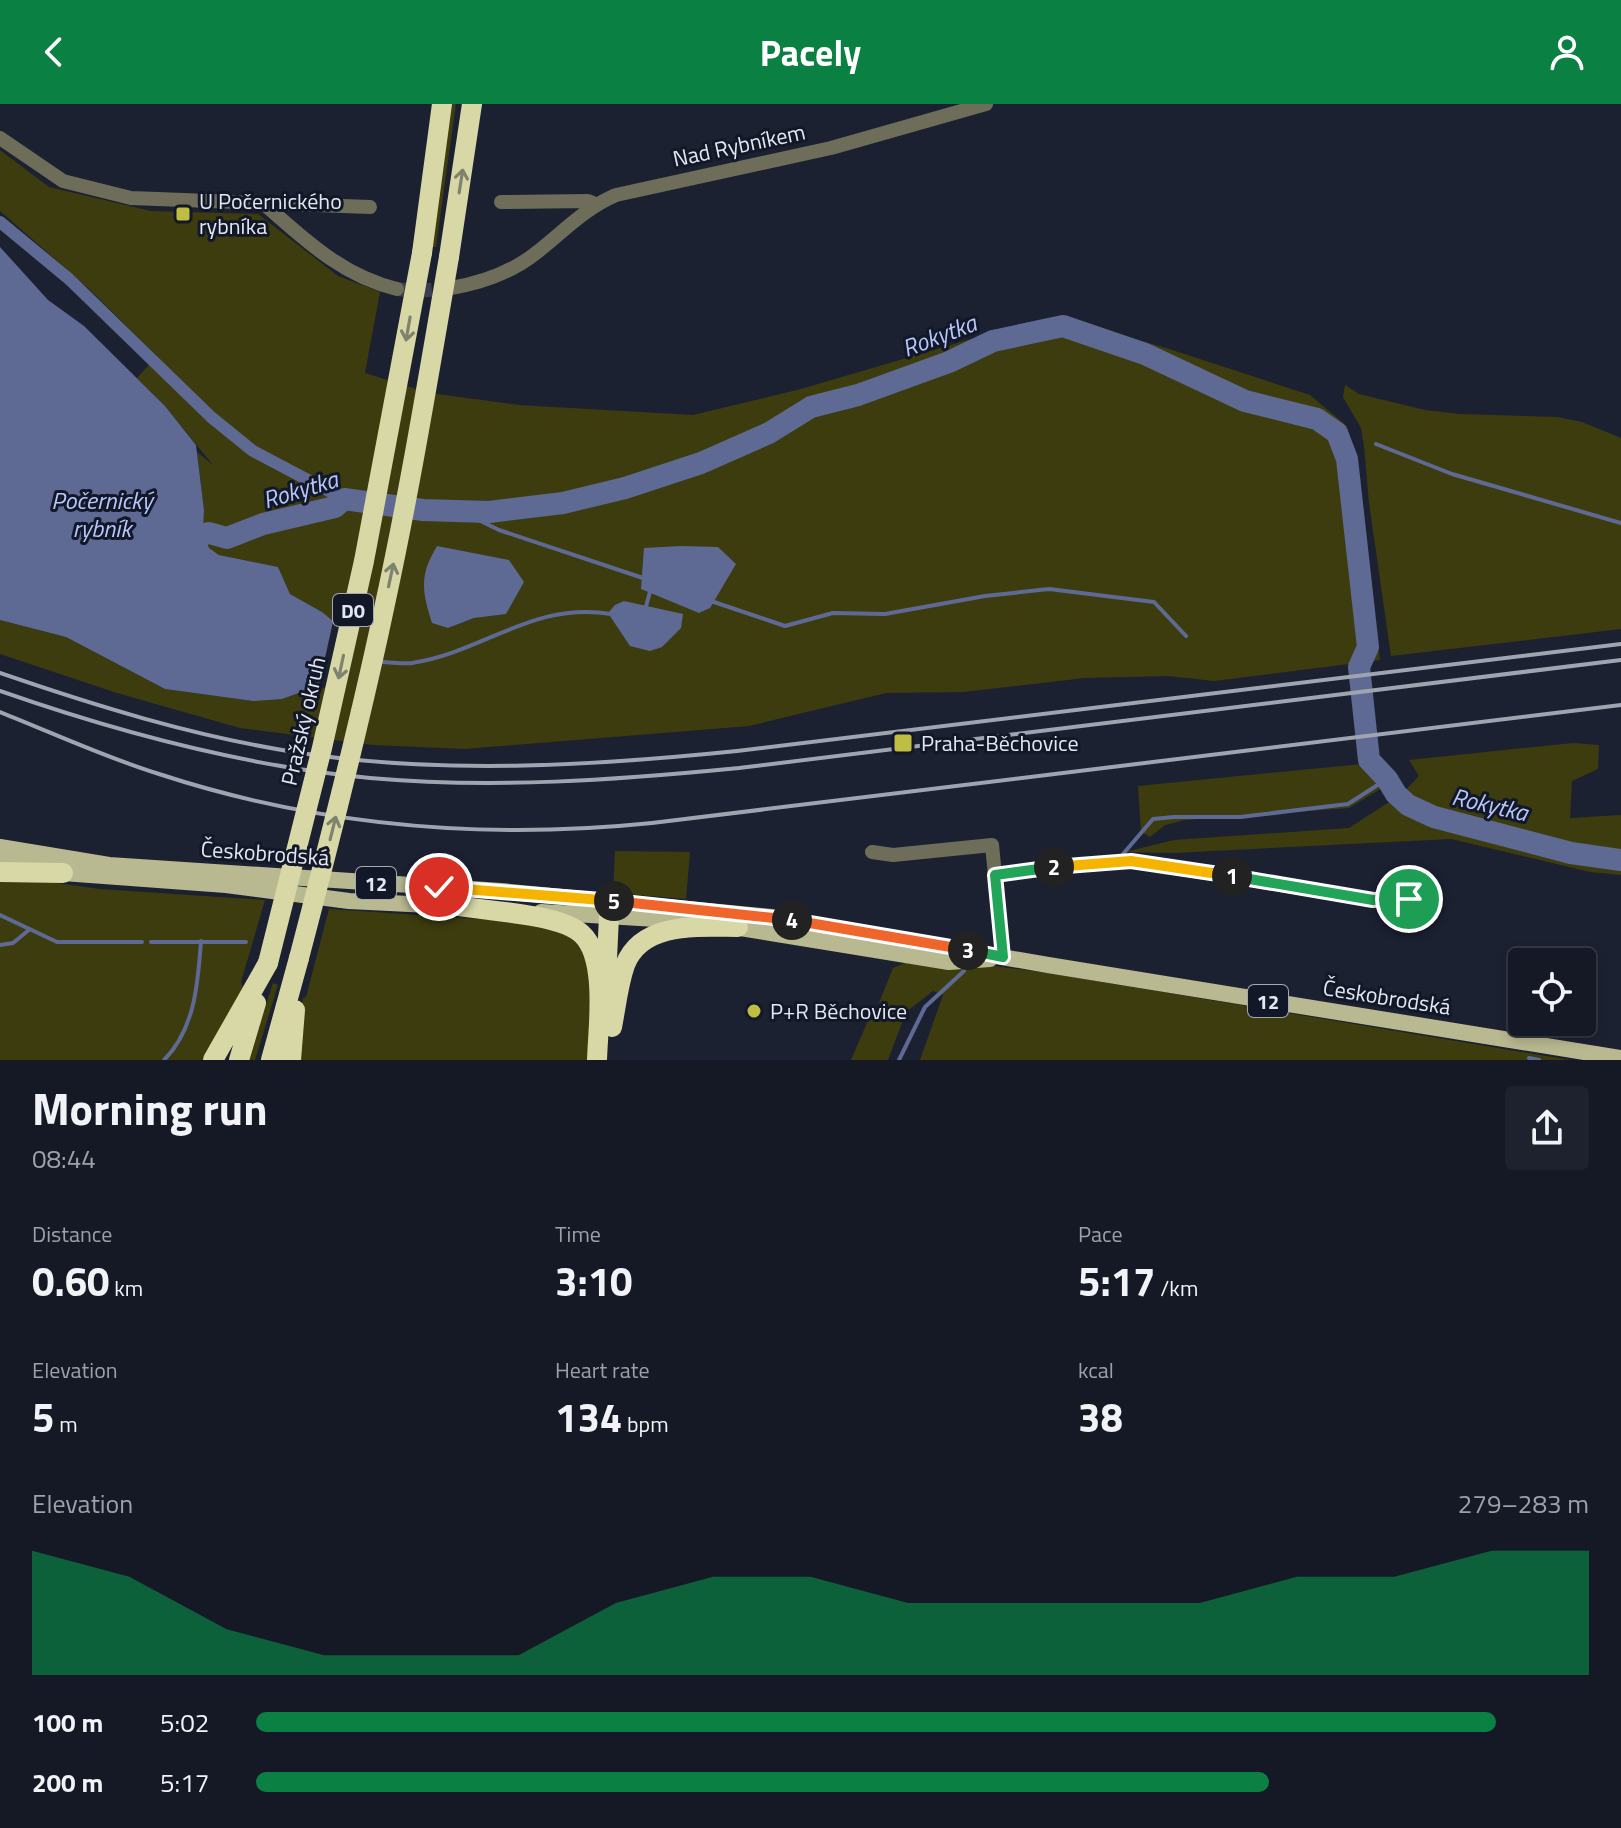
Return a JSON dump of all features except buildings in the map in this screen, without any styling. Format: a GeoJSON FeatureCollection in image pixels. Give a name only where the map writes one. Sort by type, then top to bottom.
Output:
{"type":"FeatureCollection","features":[{"type":"Feature","properties":{"kind":"highway","name":"Pražský okruh"},"geometry":{"type":"LineString","coordinates":[[239,1060],[315,778],[357,592],[422,253],[442,104]]}},
{"type":"Feature","properties":{"kind":"highway","name":"D0"},"geometry":{"type":"LineString","coordinates":[[296,982],[299,958],[351,756],[386,601],[423,412],[472,104]]}},
{"type":"Feature","properties":{"kind":"highway"},"geometry":{"type":"LineString","coordinates":[[0,872],[63,873]]}},
{"type":"Feature","properties":{"kind":"highway"},"geometry":{"type":"LineString","coordinates":[[458,906],[554,921],[572,927],[585,938],[594,953],[598,973],[598,1060]]}},
{"type":"Feature","properties":{"kind":"highway"},"geometry":{"type":"LineString","coordinates":[[609,1060],[616,909]]}},
{"type":"Feature","properties":{"kind":"highway"},"geometry":{"type":"LineString","coordinates":[[598,1060],[616,909]]}},
{"type":"Feature","properties":{"kind":"highway"},"geometry":{"type":"LineString","coordinates":[[612,1027],[625,965],[641,943],[676,929],[738,927]]}},
{"type":"Feature","properties":{"kind":"highway"},"geometry":{"type":"LineString","coordinates":[[213,1060],[264,971]]}},
{"type":"Feature","properties":{"kind":"highway"},"geometry":{"type":"LineString","coordinates":[[271,1060],[296,982]]}},
{"type":"Feature","properties":{"kind":"highway"},"geometry":{"type":"LineString","coordinates":[[291,1060],[296,982]]}},
{"type":"Feature","properties":{"kind":"main road","name":"Českobrodská"},"geometry":{"type":"LineString","coordinates":[[0,847],[109,865],[501,891],[949,962],[1003,957]]}},
{"type":"Feature","properties":{"kind":"main road","name":"Českobrodská"},"geometry":{"type":"LineString","coordinates":[[0,860],[63,873],[226,885],[349,901],[771,917],[1621,1058]]}},
{"type":"Feature","properties":{"kind":"street","name":"Nad Rybníkem"},"geometry":{"type":"LineString","coordinates":[[451,288],[497,276],[523,262],[595,204],[639,189],[759,166],[831,148],[986,104]]}},
{"type":"Feature","properties":{"kind":"street"},"geometry":{"type":"LineString","coordinates":[[0,138],[63,181],[131,198],[370,207]]}},
{"type":"Feature","properties":{"kind":"street","name":"Nad Rybníkem"},"geometry":{"type":"LineString","coordinates":[[501,202],[588,201],[595,204]]}},
{"type":"Feature","properties":{"kind":"street"},"geometry":{"type":"LineString","coordinates":[[559,202],[569,225]]}},
{"type":"Feature","properties":{"kind":"street"},"geometry":{"type":"LineString","coordinates":[[263,203],[343,268],[397,289]]}},
{"type":"Feature","properties":{"kind":"street"},"geometry":{"type":"LineString","coordinates":[[872,852],[893,855],[992,845],[1003,957]]}},
{"type":"Feature","properties":{"kind":"street"},"geometry":{"type":"LineString","coordinates":[[995,875],[1131,861],[1373,900],[1409,899]]}},
{"type":"Feature","properties":{"kind":"shaded area"},"geometry":{"type":"Polygon","coordinates":[[[452,104],[456,104],[436,247],[432,247],[452,104]]]}},
{"type":"Feature","properties":{"kind":"shaded area"},"geometry":{"type":"Polygon","coordinates":[[[0,150],[49,187],[151,211],[258,214],[338,276],[380,292],[365,373],[429,393],[519,405],[693,415],[801,389],[971,339],[1066,319],[1166,348],[1310,395],[1347,426],[1380,660],[1214,681],[1168,676],[1085,678],[963,692],[886,693],[749,726],[464,749],[373,745],[240,728],[117,693],[0,654],[0,620],[66,637],[165,689],[253,701],[322,612],[290,594],[278,567],[219,555],[208,548],[203,533],[204,510],[197,452],[213,465],[165,406],[137,378],[157,356],[88,288],[0,211],[0,150]],[[524,582],[448,628],[474,618],[506,613],[524,582]]]}},
{"type":"Feature","properties":{"kind":"shaded area"},"geometry":{"type":"Polygon","coordinates":[[[1345,385],[1359,394],[1425,410],[1557,417],[1582,422],[1621,438],[1621,629],[1391,656],[1361,428],[1343,397],[1345,385]]]}},
{"type":"Feature","properties":{"kind":"shaded area"},"geometry":{"type":"Polygon","coordinates":[[[1573,743],[1599,745],[1598,769],[1572,781],[1570,818],[1621,815],[1621,875],[1590,872],[1451,839],[1173,853],[1125,852],[1174,840],[1349,828],[1403,793],[1419,776],[1409,760],[1573,743]]]}},
{"type":"Feature","properties":{"kind":"shaded area"},"geometry":{"type":"Polygon","coordinates":[[[1383,762],[1395,780],[1349,808],[1185,820],[1165,825],[1150,837],[1141,832],[1138,786],[1383,762]]]}},
{"type":"Feature","properties":{"kind":"shaded area"},"geometry":{"type":"Polygon","coordinates":[[[615,851],[690,852],[686,899],[613,893],[615,851]]]}},
{"type":"Feature","properties":{"kind":"shaded area"},"geometry":{"type":"Polygon","coordinates":[[[12,877],[100,889],[265,900],[241,982],[243,988],[213,1046],[202,1060],[0,1060],[0,879],[12,877]]]}},
{"type":"Feature","properties":{"kind":"shaded area"},"geometry":{"type":"Polygon","coordinates":[[[329,909],[524,922],[572,935],[584,949],[591,978],[591,1060],[296,1060],[303,998],[306,997],[329,909]]]}},
{"type":"Feature","properties":{"kind":"shaded area"},"geometry":{"type":"Polygon","coordinates":[[[907,962],[986,965],[1048,973],[1570,1060],[920,1060],[943,995],[933,991],[906,1012],[888,1060],[851,1060],[870,1016],[889,1009],[879,1003],[893,968],[907,962]]]}},
{"type":"Feature","properties":{"kind":"shaded area"},"geometry":{"type":"Polygon","coordinates":[[[273,983],[278,985],[255,1060],[248,1060],[273,983]]]}},
{"type":"Feature","properties":{"kind":"water","name":"Počernický rybník"},"geometry":{"type":"Polygon","coordinates":[[[0,247],[48,300],[84,326],[165,406],[196,445],[204,510],[203,533],[209,548],[219,555],[278,567],[290,594],[322,612],[340,627],[331,681],[282,699],[253,701],[165,689],[66,637],[0,620],[0,247]]]}},
{"type":"Feature","properties":{"kind":"water"},"geometry":{"type":"Polygon","coordinates":[[[437,546],[509,560],[524,582],[506,614],[474,618],[448,628],[432,623],[424,584],[427,566],[437,546]]]}},
{"type":"Feature","properties":{"kind":"water"},"geometry":{"type":"Polygon","coordinates":[[[718,547],[736,564],[710,608],[699,613],[641,589],[644,548],[718,547]]]}},
{"type":"Feature","properties":{"kind":"water"},"geometry":{"type":"Polygon","coordinates":[[[624,601],[683,614],[681,628],[662,647],[650,651],[630,646],[608,613],[624,601]]]}},
{"type":"Feature","properties":{"kind":"pier"},"geometry":{"type":"Polygon","coordinates":[[[334,617],[343,624],[334,684],[318,690],[334,617]]]}},
{"type":"Feature","properties":{"kind":"waterway"},"geometry":{"type":"LineString","coordinates":[[0,222],[69,279],[211,417],[253,451],[344,499]]}},
{"type":"Feature","properties":{"kind":"waterway","name":"Rokytka"},"geometry":{"type":"LineString","coordinates":[[179,549],[191,537],[209,533],[227,538],[263,524],[335,507],[344,499],[423,510],[489,512],[563,503],[625,488],[701,463],[769,433],[811,407],[858,395],[949,362],[993,341],[1063,326],[1145,354],[1245,401],[1317,419],[1337,433],[1347,459],[1368,647],[1359,667],[1369,760],[1408,805],[1434,817],[1571,853],[1621,860]]}},
{"type":"Feature","properties":{"kind":"waterway"},"geometry":{"type":"LineString","coordinates":[[1337,433],[1347,434]]}},
{"type":"Feature","properties":{"kind":"waterway"},"geometry":{"type":"LineString","coordinates":[[1376,444],[1452,474],[1621,523]]}},
{"type":"Feature","properties":{"kind":"waterway"},"geometry":{"type":"LineString","coordinates":[[456,509],[499,530],[646,579]]}},
{"type":"Feature","properties":{"kind":"waterway"},"geometry":{"type":"LineString","coordinates":[[645,610],[651,588]]}},
{"type":"Feature","properties":{"kind":"waterway"},"geometry":{"type":"LineString","coordinates":[[711,601],[785,626],[833,613],[885,614],[985,596],[1049,589],[1154,602],[1186,636]]}},
{"type":"Feature","properties":{"kind":"waterway"},"geometry":{"type":"LineString","coordinates":[[381,662],[412,663],[438,657],[557,615],[583,612],[611,614]]}},
{"type":"Feature","properties":{"kind":"waterway"},"geometry":{"type":"LineString","coordinates":[[1123,854],[1153,819],[1240,817],[1348,804],[1387,779]]}},
{"type":"Feature","properties":{"kind":"waterway"},"geometry":{"type":"LineString","coordinates":[[0,915],[57,942],[142,942]]}},
{"type":"Feature","properties":{"kind":"waterway"},"geometry":{"type":"LineString","coordinates":[[0,945],[13,943],[30,929]]}},
{"type":"Feature","properties":{"kind":"waterway"},"geometry":{"type":"LineString","coordinates":[[164,1060],[189,1020],[201,941]]}},
{"type":"Feature","properties":{"kind":"waterway"},"geometry":{"type":"LineString","coordinates":[[151,942],[246,942]]}},
{"type":"Feature","properties":{"kind":"waterway"},"geometry":{"type":"LineString","coordinates":[[899,1060],[925,1007],[964,971]]}},
{"type":"Feature","properties":{"kind":"waterway"},"geometry":{"type":"LineString","coordinates":[[1529,1058],[1539,1060]]}},
{"type":"Feature","properties":{"kind":"tunnel"},"geometry":{"type":"LineString","coordinates":[[397,289],[451,288]]}},
{"type":"Feature","properties":{"kind":"railway"},"geometry":{"type":"LineString","coordinates":[[0,673],[145,719],[219,738],[294,752],[405,764],[516,766],[626,761],[737,751],[1621,644]]}},
{"type":"Feature","properties":{"kind":"railway"},"geometry":{"type":"LineString","coordinates":[[0,691],[136,734],[275,765],[370,778],[509,783],[739,768],[1621,660]]}},
{"type":"Feature","properties":{"kind":"railway"},"geometry":{"type":"LineString","coordinates":[[0,712],[139,767],[219,792],[280,806],[403,824],[527,830],[652,823],[1621,705]]}},
{"type":"Feature","properties":{"kind":"place","name":"U Počernického rybníka"},"geometry":{"type":"Point","coordinates":[183,214]}},
{"type":"Feature","properties":{"kind":"place","name":"Praha-Běchovice"},"geometry":{"type":"Point","coordinates":[903,743]}},
{"type":"Feature","properties":{"kind":"place","name":"P+R Běchovice"},"geometry":{"type":"Point","coordinates":[754,1011]}},
{"type":"Feature","properties":{"kind":"route"},"geometry":{"type":"LineString","coordinates":[[439,887],[717,910],[1003,957],[995,875],[1011,872],[1131,861],[1373,900],[1409,899]]}}]}
